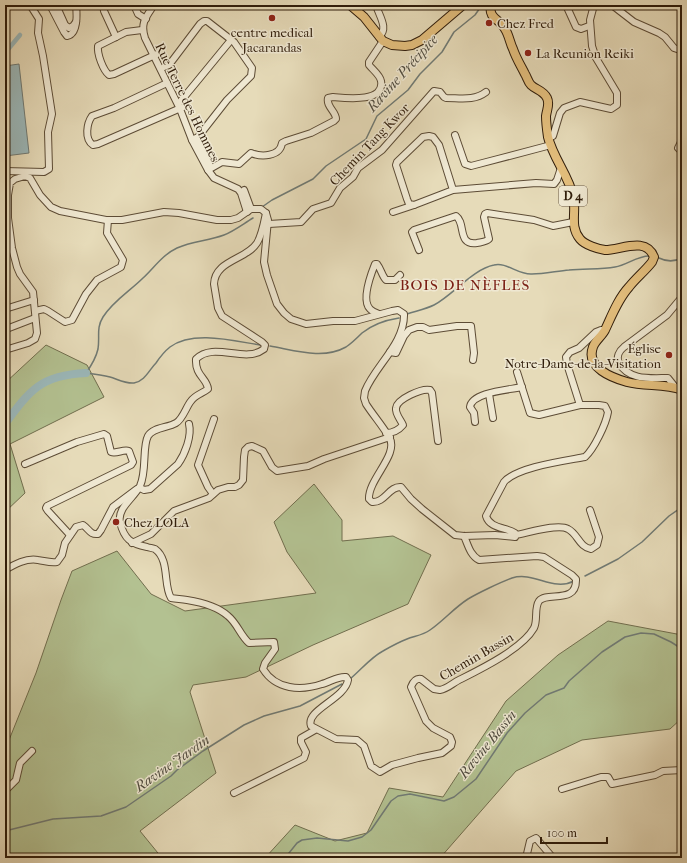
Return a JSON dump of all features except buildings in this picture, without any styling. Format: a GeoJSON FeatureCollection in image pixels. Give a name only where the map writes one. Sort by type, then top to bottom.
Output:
{"type":"FeatureCollection","features":[{"type":"Feature","properties":{"kind":"main road"},"geometry":{"type":"LineString","coordinates":[[350,5],[364,17],[381,39],[392,44],[405,46],[412,45],[422,40],[463,5]]}},
{"type":"Feature","properties":{"kind":"main road","name":"D 4"},"geometry":{"type":"LineString","coordinates":[[491,5],[490,12],[506,31],[515,55],[531,85],[542,91],[547,97],[548,105],[546,116],[550,141],[560,168],[572,190],[575,203],[573,222],[576,234],[582,241],[591,246],[605,250],[632,245],[644,246],[649,248],[654,257],[652,262],[629,286],[620,298],[605,330],[593,346],[592,354],[597,367],[614,378],[628,382],[679,389]]}},
{"type":"Feature","properties":{"kind":"street"},"geometry":{"type":"LineString","coordinates":[[5,171],[44,172],[48,169],[48,132],[52,114],[38,32],[39,19],[32,8],[32,5]]}},
{"type":"Feature","properties":{"kind":"street"},"geometry":{"type":"LineString","coordinates":[[50,5],[67,36],[72,35],[75,31],[76,5]]}},
{"type":"Feature","properties":{"kind":"street"},"geometry":{"type":"LineString","coordinates":[[56,5],[69,28],[76,22]]}},
{"type":"Feature","properties":{"kind":"street"},"geometry":{"type":"LineString","coordinates":[[134,5],[138,14],[146,19]]}},
{"type":"Feature","properties":{"kind":"street"},"geometry":{"type":"LineString","coordinates":[[154,5],[146,19],[143,31],[126,32],[98,46],[98,53],[106,73],[109,75],[156,55]]}},
{"type":"Feature","properties":{"kind":"street"},"geometry":{"type":"LineString","coordinates":[[210,169],[222,162],[239,164],[251,153],[257,155],[270,154],[279,151],[282,143],[311,133],[334,121],[336,119],[336,115],[328,105],[328,98],[333,96],[364,99],[377,92],[380,88],[381,82],[379,77],[369,66],[369,62],[381,39],[384,28],[376,5]]}},
{"type":"Feature","properties":{"kind":"street"},"geometry":{"type":"LineString","coordinates":[[566,5],[576,27],[581,29],[589,26]]}},
{"type":"Feature","properties":{"kind":"street"},"geometry":{"type":"LineString","coordinates":[[455,135],[465,164],[471,166],[550,141],[560,113],[564,108],[580,102],[611,109],[617,105],[617,93],[594,54],[589,26],[594,5]]}},
{"type":"Feature","properties":{"kind":"street"},"geometry":{"type":"LineString","coordinates":[[612,5],[634,22],[665,37],[674,48],[680,50],[682,48]]}},
{"type":"Feature","properties":{"kind":"street"},"geometry":{"type":"LineString","coordinates":[[104,11],[116,37]]}},
{"type":"Feature","properties":{"kind":"street"},"geometry":{"type":"LineString","coordinates":[[164,67],[169,65],[200,24],[204,21],[207,21],[231,40],[251,65],[252,74],[249,79],[227,100],[194,139]]}},
{"type":"Feature","properties":{"kind":"street","name":"Rue Terre des Hommes"},"geometry":{"type":"LineString","coordinates":[[143,31],[164,67],[194,139],[214,178],[238,189],[249,210]]}},
{"type":"Feature","properties":{"kind":"street"},"geometry":{"type":"LineString","coordinates":[[167,82],[114,108],[92,116],[88,124],[87,139],[89,142],[93,145],[98,144],[181,106],[231,40]]}},
{"type":"Feature","properties":{"kind":"street","name":"Rue Terre des Hommes"},"geometry":{"type":"LineString","coordinates":[[156,55],[167,82],[181,106]]}},
{"type":"Feature","properties":{"kind":"street","name":"Chemin Tang Kwor"},"geometry":{"type":"LineString","coordinates":[[269,224],[301,222],[312,209],[330,204],[340,188],[361,166],[380,152],[434,91],[440,92],[446,98],[471,99],[486,92]]}},
{"type":"Feature","properties":{"kind":"street"},"geometry":{"type":"LineString","coordinates":[[414,205],[410,204],[407,199],[396,165],[400,158],[423,137],[433,137],[439,145],[454,190]]}},
{"type":"Feature","properties":{"kind":"street"},"geometry":{"type":"LineString","coordinates":[[682,140],[678,148],[682,152]]}},
{"type":"Feature","properties":{"kind":"street"},"geometry":{"type":"LineString","coordinates":[[392,212],[454,190],[536,183],[554,184],[557,180],[560,168]]}},
{"type":"Feature","properties":{"kind":"street"},"geometry":{"type":"LineString","coordinates":[[5,350],[28,343],[35,339],[37,333],[33,292],[20,274],[17,267],[12,248],[8,218],[8,194],[10,183],[20,177],[25,176],[30,178],[40,195],[51,207],[60,211],[108,220],[122,220],[164,212],[179,213],[217,220],[231,220],[238,218],[249,210],[261,209],[266,213],[269,224],[264,262],[277,304],[291,319],[306,324],[333,321],[355,321],[398,310],[404,314],[403,326],[390,352],[367,386],[364,398],[368,408],[388,435],[391,448],[390,455],[374,480],[369,495],[369,499],[372,502],[381,501],[394,489],[401,487],[411,499],[455,535],[495,535],[515,537],[516,535],[544,528],[564,527],[573,532],[583,546],[591,549],[597,545],[599,538],[590,510]]}},
{"type":"Feature","properties":{"kind":"street"},"geometry":{"type":"LineString","coordinates":[[234,793],[304,758],[306,752],[301,742],[301,738],[315,730],[310,723],[311,716],[337,696],[345,688],[348,680],[346,677],[342,676],[323,684],[304,688],[296,689],[282,686],[266,674],[263,669],[265,663],[275,649],[274,642],[249,643],[244,639],[229,616],[212,607],[187,600],[171,598],[168,593],[165,566],[160,555],[155,549],[132,543],[124,534],[120,520],[123,508],[140,488],[143,480],[146,442],[149,435],[153,431],[177,423],[191,400],[208,389],[208,385],[198,372],[196,359],[200,355],[208,352],[242,354],[255,353],[264,348],[265,345],[262,342],[222,316],[218,308],[214,281],[219,270],[224,265],[252,249],[257,243],[266,213]]}},
{"type":"Feature","properties":{"kind":"street"},"geometry":{"type":"LineString","coordinates":[[419,250],[412,232],[414,230],[456,216],[459,218],[465,240],[469,243],[487,241],[489,239],[484,217],[487,213],[534,220],[554,226],[573,222]]}},
{"type":"Feature","properties":{"kind":"street"},"geometry":{"type":"LineString","coordinates":[[34,311],[44,309],[65,322],[72,320],[86,294],[97,280],[121,267],[123,260],[107,233],[108,220]]}},
{"type":"Feature","properties":{"kind":"street"},"geometry":{"type":"LineString","coordinates":[[378,314],[370,309],[367,304],[367,287],[375,264],[377,264],[380,268],[386,280],[394,280],[400,275]]}},
{"type":"Feature","properties":{"kind":"street"},"geometry":{"type":"LineString","coordinates":[[679,389],[668,378],[653,379],[636,377],[626,372],[618,361],[618,355],[624,347],[667,315],[682,297]]}},
{"type":"Feature","properties":{"kind":"street"},"geometry":{"type":"LineString","coordinates":[[5,309],[34,300]]}},
{"type":"Feature","properties":{"kind":"street"},"geometry":{"type":"LineString","coordinates":[[9,328],[35,318]]}},
{"type":"Feature","properties":{"kind":"street"},"geometry":{"type":"LineString","coordinates":[[390,352],[396,353],[404,336],[413,328],[423,327],[429,330],[457,326],[471,326],[474,353],[473,360]]}},
{"type":"Feature","properties":{"kind":"street"},"geometry":{"type":"LineString","coordinates":[[580,405],[566,357],[570,352],[579,348],[596,332],[605,330]]}},
{"type":"Feature","properties":{"kind":"street"},"geometry":{"type":"LineString","coordinates":[[516,535],[511,531],[492,525],[486,516],[504,482],[508,478],[521,472],[585,456],[590,453],[605,422],[608,412],[605,406],[580,405],[539,416],[534,415],[530,413],[528,408],[517,372]]}},
{"type":"Feature","properties":{"kind":"street"},"geometry":{"type":"LineString","coordinates":[[475,422],[474,413],[470,407],[470,403],[479,396],[522,387]]}},
{"type":"Feature","properties":{"kind":"street"},"geometry":{"type":"LineString","coordinates":[[132,543],[151,534],[174,511],[210,498],[218,490],[239,485],[243,480],[244,457],[248,447],[252,446],[263,451],[272,468],[277,471],[308,466],[388,435],[399,429],[402,426],[396,411],[397,404],[422,389],[430,390],[432,393],[438,441]]}},
{"type":"Feature","properties":{"kind":"street"},"geometry":{"type":"LineString","coordinates":[[489,394],[493,418]]}},
{"type":"Feature","properties":{"kind":"street"},"geometry":{"type":"LineString","coordinates":[[214,419],[198,465],[208,488],[214,494]]}},
{"type":"Feature","properties":{"kind":"street"},"geometry":{"type":"LineString","coordinates":[[5,570],[31,559],[52,563],[57,562],[62,555],[65,543],[79,525],[85,526],[93,534],[98,534],[113,507],[133,491],[140,488],[144,490],[150,489],[178,464],[190,432],[189,424]]}},
{"type":"Feature","properties":{"kind":"street"},"geometry":{"type":"LineString","coordinates":[[25,464],[77,442],[104,434],[107,436],[111,452],[129,451],[133,462],[131,465],[47,506],[46,508],[48,511],[70,535]]}},
{"type":"Feature","properties":{"kind":"street","name":"Chemin Bassin"},"geometry":{"type":"LineString","coordinates":[[315,730],[336,739],[357,740],[364,746],[371,766],[380,772],[392,765],[442,753],[451,746],[452,742],[450,737],[433,728],[426,721],[411,687],[414,682],[421,679],[434,689],[440,690],[471,674],[512,649],[528,636],[536,623],[539,601],[543,598],[559,597],[568,594],[573,592],[576,588],[576,579],[572,575],[544,558],[529,556],[479,560],[474,558],[464,536]]}},
{"type":"Feature","properties":{"kind":"street"},"geometry":{"type":"LineString","coordinates":[[5,791],[16,780],[20,762],[32,751]]}},
{"type":"Feature","properties":{"kind":"street"},"geometry":{"type":"LineString","coordinates":[[562,789],[601,777],[608,777],[612,784],[655,775],[663,771],[682,770]]}},
{"type":"Feature","properties":{"kind":"street"},"geometry":{"type":"LineString","coordinates":[[526,858],[530,841],[536,838],[553,858]]}},
{"type":"Feature","properties":{"kind":"green space"},"geometry":{"type":"Polygon","coordinates":[[[46,345],[87,365],[104,397],[10,444],[25,493],[5,512],[5,383],[46,345]]]}},
{"type":"Feature","properties":{"kind":"green space"},"geometry":{"type":"Polygon","coordinates":[[[314,484],[342,520],[342,541],[393,536],[431,555],[408,604],[313,645],[246,677],[193,685],[190,692],[216,773],[140,831],[162,858],[5,858],[5,750],[36,673],[72,571],[117,551],[151,594],[185,611],[316,593],[287,552],[274,522],[314,484]]]}},
{"type":"Feature","properties":{"kind":"green space"},"geometry":{"type":"Polygon","coordinates":[[[608,621],[682,635],[682,718],[670,729],[582,740],[516,771],[440,858],[265,858],[295,825],[335,841],[367,833],[389,788],[443,797],[506,701],[558,655],[608,621]]]}},
{"type":"Feature","properties":{"kind":"water"},"geometry":{"type":"Polygon","coordinates":[[[19,64],[29,153],[5,156],[5,66],[19,64]]]}},
{"type":"Feature","properties":{"kind":"waterway","name":"Ravine Précipice"},"geometry":{"type":"LineString","coordinates":[[262,207],[272,200],[313,179],[326,166],[366,139],[377,116],[408,90],[420,74],[442,52],[454,32],[475,15],[482,5]]}},
{"type":"Feature","properties":{"kind":"waterway"},"geometry":{"type":"LineString","coordinates":[[5,53],[20,35]]}},
{"type":"Feature","properties":{"kind":"waterway","name":"Ravine Précipice"},"geometry":{"type":"LineString","coordinates":[[253,218],[228,233],[177,248],[163,258],[107,311],[101,321],[99,329],[99,345],[97,352],[86,373],[107,376],[125,382],[134,383],[144,378],[166,350],[179,342],[190,339],[214,338],[260,345]]}},
{"type":"Feature","properties":{"kind":"waterway"},"geometry":{"type":"LineString","coordinates":[[407,314],[434,305],[478,272],[486,267],[494,265],[503,265],[522,273],[537,274],[575,269],[609,268],[619,266],[640,257],[649,256]]}},
{"type":"Feature","properties":{"kind":"waterway"},"geometry":{"type":"LineString","coordinates":[[659,258],[670,261],[682,258]]}},
{"type":"Feature","properties":{"kind":"waterway"},"geometry":{"type":"LineString","coordinates":[[270,346],[299,352],[328,353],[346,347],[362,333],[375,325],[399,318]]}},
{"type":"Feature","properties":{"kind":"waterway","name":"Ravine Précipice"},"geometry":{"type":"LineString","coordinates":[[5,424],[22,402],[38,386],[58,377],[86,373]]}},
{"type":"Feature","properties":{"kind":"waterway","name":"Ravine Jardin"},"geometry":{"type":"LineString","coordinates":[[585,576],[618,559],[642,542],[669,516],[682,507]]}},
{"type":"Feature","properties":{"kind":"waterway","name":"Ravine Jardin"},"geometry":{"type":"LineString","coordinates":[[350,679],[378,654],[407,639],[427,632],[468,599],[502,582],[520,577],[528,577],[559,584],[566,584],[574,581]]}},
{"type":"Feature","properties":{"kind":"waterway","name":"Ravine Bassin"},"geometry":{"type":"LineString","coordinates":[[285,858],[297,843],[302,840],[317,838],[348,841],[362,837],[371,830],[391,801],[398,796],[410,794],[444,801],[454,797],[476,779],[507,733],[525,713],[546,695],[564,688],[569,681],[602,652],[625,637],[641,633],[654,634],[682,649]]}},
{"type":"Feature","properties":{"kind":"waterway","name":"Ravine Jardin"},"geometry":{"type":"LineString","coordinates":[[5,831],[53,819],[101,816],[126,807],[171,776],[203,751],[244,725],[264,716],[300,706],[342,684]]}},
{"type":"Feature","properties":{"kind":"place","name":"centre medical Jacarandas"},"geometry":{"type":"Point","coordinates":[272,18]}},
{"type":"Feature","properties":{"kind":"place","name":"Chez Fred"},"geometry":{"type":"Point","coordinates":[489,23]}},
{"type":"Feature","properties":{"kind":"place","name":"La Reunion Reiki"},"geometry":{"type":"Point","coordinates":[528,53]}},
{"type":"Feature","properties":{"kind":"place","name":"Église Notre-Dame-de-la-Visitation"},"geometry":{"type":"Point","coordinates":[669,355]}},
{"type":"Feature","properties":{"kind":"place","name":"Chez LOLA"},"geometry":{"type":"Point","coordinates":[116,522]}},
{"type":"Feature","properties":{"kind":"district","name":"BOIS DE NÈFLES"},"geometry":{"type":"Point","coordinates":[465,285]}}]}
